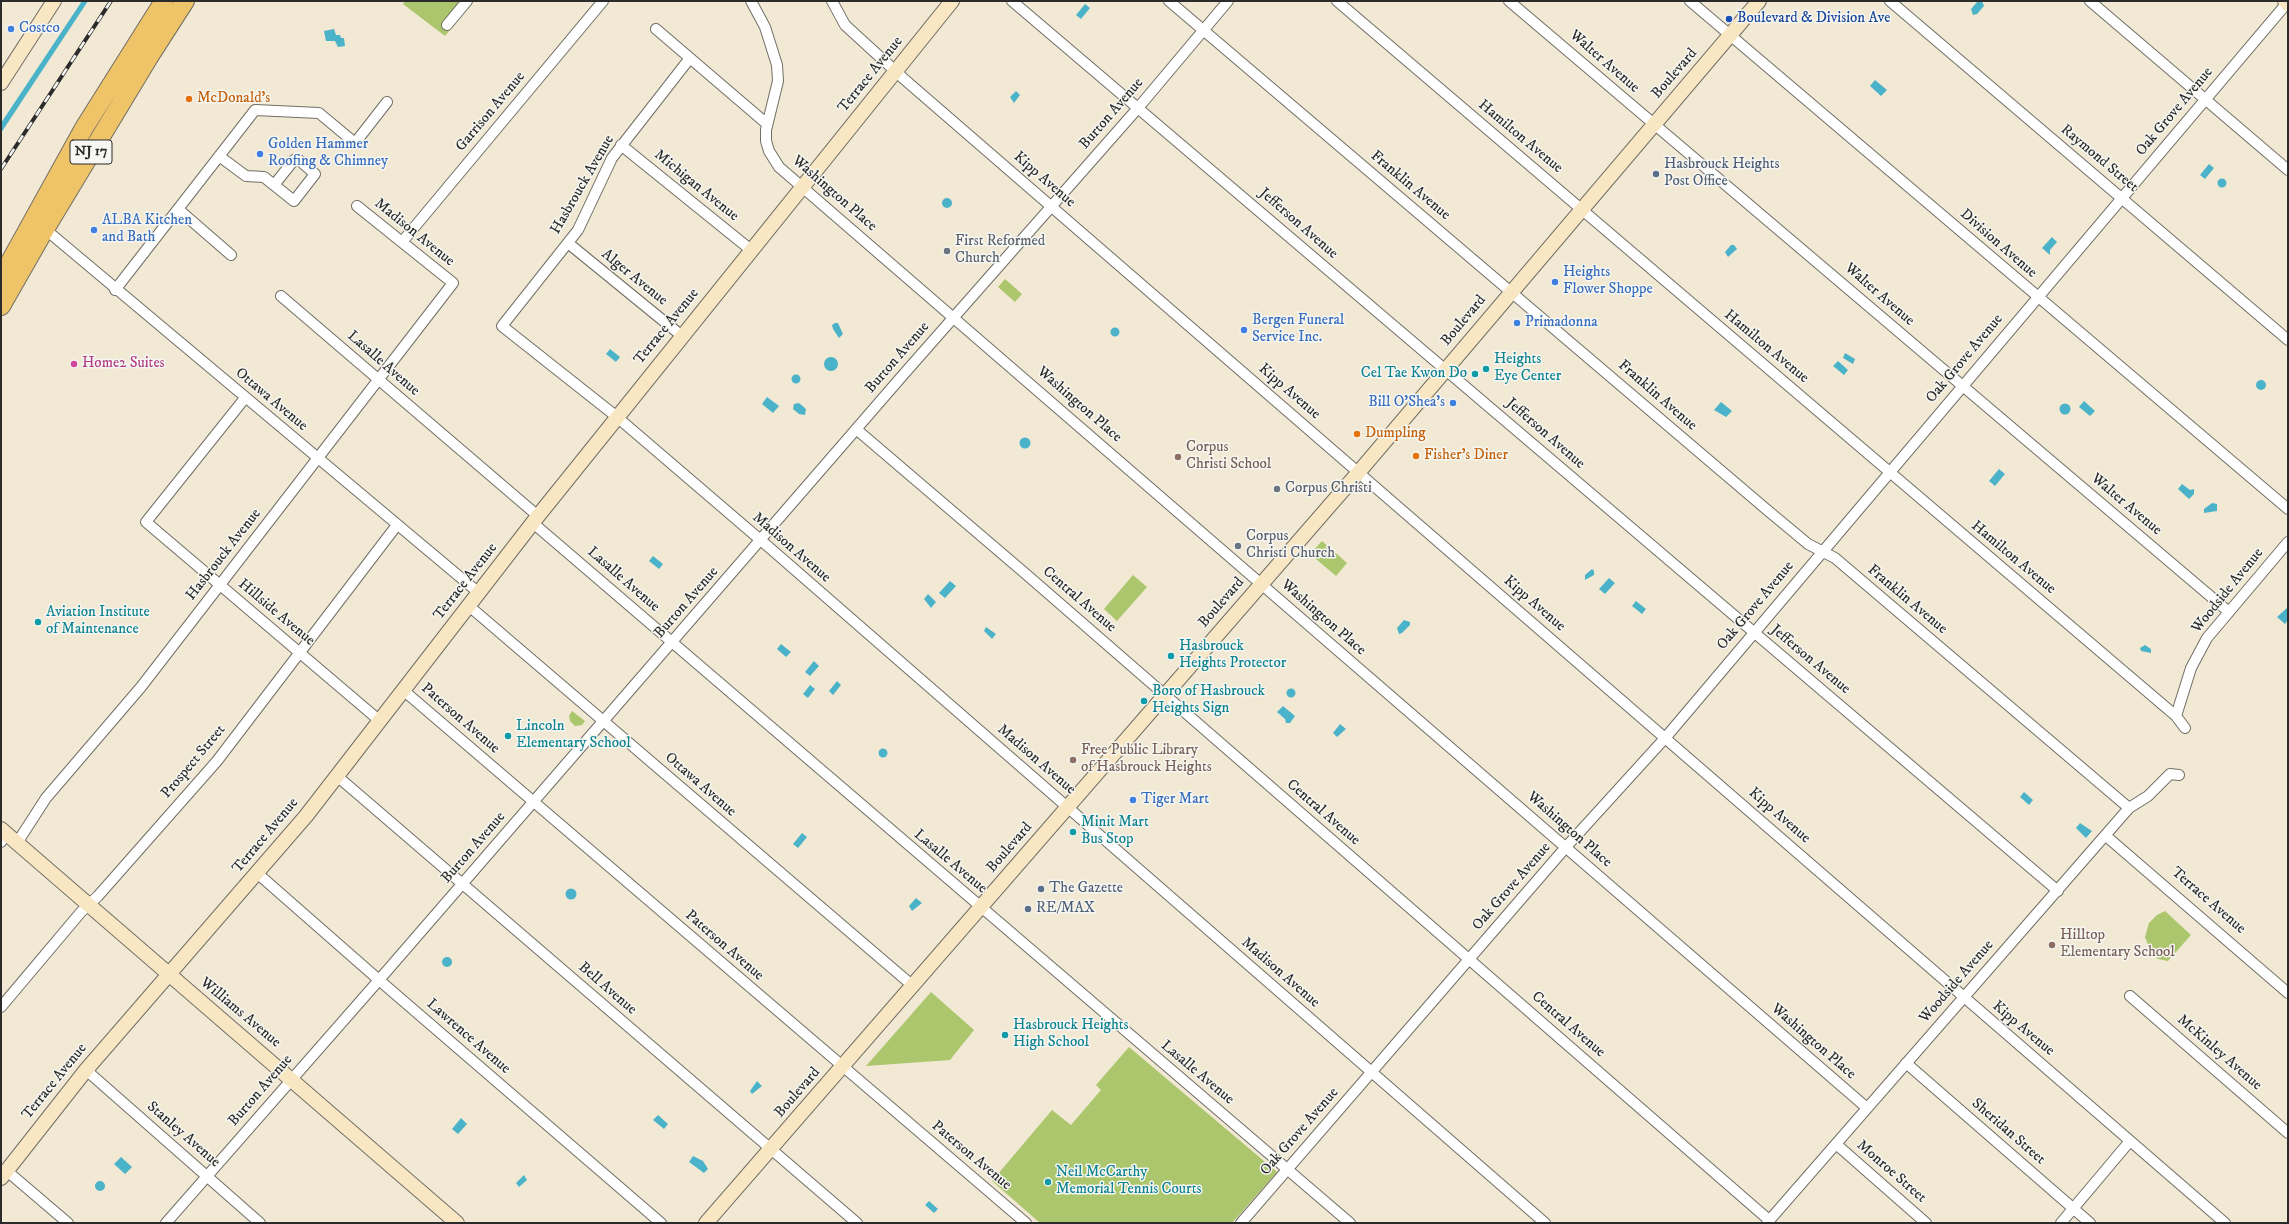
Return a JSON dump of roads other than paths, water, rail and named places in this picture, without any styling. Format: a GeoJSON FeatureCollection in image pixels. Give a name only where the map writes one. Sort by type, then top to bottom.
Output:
{"type":"FeatureCollection","features":[{"type":"Feature","properties":{"kind":"highway","name":"NJ 17"},"geometry":{"type":"LineString","coordinates":[[1,278],[84,128],[164,1]]}},
{"type":"Feature","properties":{"kind":"highway","name":"NJ 17"},"geometry":{"type":"LineString","coordinates":[[1,306],[149,57],[185,1]]}},
{"type":"Feature","properties":{"kind":"street"},"geometry":{"type":"LineString","coordinates":[[1,83],[54,1]]}},
{"type":"Feature","properties":{"kind":"street"},"geometry":{"type":"LineString","coordinates":[[447,25],[467,1]]}},
{"type":"Feature","properties":{"kind":"street","name":"Garrison Avenue"},"geometry":{"type":"LineString","coordinates":[[402,242],[604,1]]}},
{"type":"Feature","properties":{"kind":"street","name":"Washington Place"},"geometry":{"type":"LineString","coordinates":[[751,1],[765,27],[777,64],[778,82],[768,124],[766,141],[773,160],[1867,1108]]}},
{"type":"Feature","properties":{"kind":"street","name":"Kipp Avenue"},"geometry":{"type":"LineString","coordinates":[[832,1],[847,27],[896,71],[2225,1223]]}},
{"type":"Feature","properties":{"kind":"street","name":"Terrace Avenue"},"geometry":{"type":"LineString","coordinates":[[3,1171],[86,1070],[257,873],[337,776],[536,519],[952,1]]}},
{"type":"Feature","properties":{"kind":"street","name":"Jefferson Avenue"},"geometry":{"type":"LineString","coordinates":[[1012,1],[2058,891]]}},
{"type":"Feature","properties":{"kind":"street","name":"Franklin Avenue"},"geometry":{"type":"LineString","coordinates":[[1169,1],[1766,509],[1821,552],[1835,558],[2129,808]]}},
{"type":"Feature","properties":{"kind":"street","name":"Burton Avenue"},"geometry":{"type":"LineString","coordinates":[[166,1223],[604,722],[954,317],[1046,201],[1138,108],[1228,1]]}},
{"type":"Feature","properties":{"kind":"street","name":"Hamilton Avenue"},"geometry":{"type":"LineString","coordinates":[[1337,1],[1889,473],[2176,716]]}},
{"type":"Feature","properties":{"kind":"street","name":"Walter Avenue"},"geometry":{"type":"LineString","coordinates":[[1510,1],[2229,612]]}},
{"type":"Feature","properties":{"kind":"street","name":"Division Avenue"},"geometry":{"type":"LineString","coordinates":[[1690,1],[2288,509]]}},
{"type":"Feature","properties":{"kind":"street","name":"Boulevard"},"geometry":{"type":"LineString","coordinates":[[706,1223],[1165,696],[1582,210],[1759,1]]}},
{"type":"Feature","properties":{"kind":"street","name":"Raymond Street"},"geometry":{"type":"LineString","coordinates":[[1890,1],[2288,340]]}},
{"type":"Feature","properties":{"kind":"street"},"geometry":{"type":"LineString","coordinates":[[2090,1],[2288,170]]}},
{"type":"Feature","properties":{"kind":"street","name":"Oak Grove Avenue"},"geometry":{"type":"LineString","coordinates":[[1241,1223],[1566,847],[1666,737],[2037,297],[2288,3]]}},
{"type":"Feature","properties":{"kind":"street"},"geometry":{"type":"LineString","coordinates":[[656,29],[768,124]]}},
{"type":"Feature","properties":{"kind":"street","name":"Hasbrouck Avenue"},"geometry":{"type":"LineString","coordinates":[[502,326],[568,244],[581,224],[606,169],[621,145],[690,58]]}},
{"type":"Feature","properties":{"kind":"street"},"geometry":{"type":"LineString","coordinates":[[115,290],[255,110],[319,113],[355,143],[388,102]]}},
{"type":"Feature","properties":{"kind":"street","name":"Michigan Avenue"},"geometry":{"type":"LineString","coordinates":[[621,145],[751,250]]}},
{"type":"Feature","properties":{"kind":"street"},"geometry":{"type":"LineString","coordinates":[[219,156],[246,176],[264,177],[274,185]]}},
{"type":"Feature","properties":{"kind":"street","name":"Madison Avenue"},"geometry":{"type":"LineString","coordinates":[[357,206],[453,283]]}},
{"type":"Feature","properties":{"kind":"street"},"geometry":{"type":"LineString","coordinates":[[178,209],[231,255]]}},
{"type":"Feature","properties":{"kind":"street","name":"Ottawa Avenue"},"geometry":{"type":"LineString","coordinates":[[45,230],[479,593]]}},
{"type":"Feature","properties":{"kind":"street","name":"Alger Avenue"},"geometry":{"type":"LineString","coordinates":[[568,244],[682,336]]}},
{"type":"Feature","properties":{"kind":"street","name":"Hasbrouck Avenue"},"geometry":{"type":"LineString","coordinates":[[17,843],[46,798],[141,687],[377,379],[453,283]]}},
{"type":"Feature","properties":{"kind":"street","name":"Lasalle Avenue"},"geometry":{"type":"LineString","coordinates":[[281,296],[536,519],[672,642],[1350,1223]]}},
{"type":"Feature","properties":{"kind":"street","name":"Madison Avenue"},"geometry":{"type":"LineString","coordinates":[[502,326],[617,417],[1068,807],[1371,1073],[1545,1223]]}},
{"type":"Feature","properties":{"kind":"street","name":"Hillside Avenue"},"geometry":{"type":"LineString","coordinates":[[245,398],[146,522],[380,721]]}},
{"type":"Feature","properties":{"kind":"street","name":"Central Avenue"},"geometry":{"type":"LineString","coordinates":[[856,429],[1469,959],[1768,1222]]}},
{"type":"Feature","properties":{"kind":"street","name":"Prospect Street"},"geometry":{"type":"LineString","coordinates":[[1,1008],[89,905],[217,760],[397,525]]}},
{"type":"Feature","properties":{"kind":"street","name":"Woodside Avenue"},"geometry":{"type":"LineString","coordinates":[[2176,716],[2197,656],[2206,638],[2288,542]]}},
{"type":"Feature","properties":{"kind":"street","name":"Ottawa Avenue"},"geometry":{"type":"LineString","coordinates":[[469,606],[913,986]]}},
{"type":"Feature","properties":{"kind":"street","name":"Paterson Avenue"},"geometry":{"type":"LineString","coordinates":[[403,690],[1026,1223]]}},
{"type":"Feature","properties":{"kind":"street"},"geometry":{"type":"LineString","coordinates":[[2176,716],[2185,728]]}},
{"type":"Feature","properties":{"kind":"street","name":"Woodside Avenue"},"geometry":{"type":"LineString","coordinates":[[1768,1222],[2129,808],[2148,796],[2170,774],[2179,775]]}},
{"type":"Feature","properties":{"kind":"street","name":"Bell Avenue"},"geometry":{"type":"LineString","coordinates":[[337,776],[462,885],[858,1223]]}},
{"type":"Feature","properties":{"kind":"street","name":"Williams Avenue"},"geometry":{"type":"LineString","coordinates":[[2,835],[17,843],[168,975],[291,1079],[451,1221]]}},
{"type":"Feature","properties":{"kind":"street","name":"Terrace Avenue"},"geometry":{"type":"LineString","coordinates":[[2106,836],[2288,993]]}},
{"type":"Feature","properties":{"kind":"street","name":"Lawrence Avenue"},"geometry":{"type":"LineString","coordinates":[[257,873],[661,1223]]}},
{"type":"Feature","properties":{"kind":"street","name":"McKinley Avenue"},"geometry":{"type":"LineString","coordinates":[[2130,996],[2288,1133]]}},
{"type":"Feature","properties":{"kind":"street","name":"Sheridan Street"},"geometry":{"type":"LineString","coordinates":[[1906,1063],[2090,1223]]}},
{"type":"Feature","properties":{"kind":"street","name":"Stanley Avenue"},"geometry":{"type":"LineString","coordinates":[[86,1070],[260,1223]]}},
{"type":"Feature","properties":{"kind":"street"},"geometry":{"type":"LineString","coordinates":[[2060,1223],[2130,1141]]}},
{"type":"Feature","properties":{"kind":"street","name":"Monroe Street"},"geometry":{"type":"LineString","coordinates":[[1836,1144],[1926,1223]]}},
{"type":"Feature","properties":{"kind":"street"},"geometry":{"type":"LineString","coordinates":[[3,1171],[68,1223]]}},
{"type":"Feature","properties":{"kind":"water"},"geometry":{"type":"Polygon","coordinates":[[[82,1],[88,1],[1,133],[1,123],[82,1]]]}},
{"type":"Feature","properties":{"kind":"water"},"geometry":{"type":"Polygon","coordinates":[[[1978,1],[1982,1],[1984,6],[1977,14],[1973,15],[1971,9],[1978,1]]]}},
{"type":"Feature","properties":{"kind":"water"},"geometry":{"type":"Polygon","coordinates":[[[1085,4],[1090,8],[1081,19],[1076,15],[1085,4]]]}},
{"type":"Feature","properties":{"kind":"water"},"geometry":{"type":"Polygon","coordinates":[[[334,29],[336,35],[340,35],[341,38],[344,38],[345,46],[338,47],[335,41],[326,41],[324,31],[334,29]]]}},
{"type":"Feature","properties":{"kind":"water"},"geometry":{"type":"Polygon","coordinates":[[[1875,80],[1887,90],[1881,96],[1870,86],[1875,80]]]}},
{"type":"Feature","properties":{"kind":"water"},"geometry":{"type":"Polygon","coordinates":[[[1016,91],[1020,95],[1014,103],[1010,97],[1016,91]]]}},
{"type":"Feature","properties":{"kind":"water"},"geometry":{"type":"Polygon","coordinates":[[[2209,164],[2214,168],[2205,179],[2200,175],[2209,164]]]}},
{"type":"Feature","properties":{"kind":"water"},"geometry":{"type":"Polygon","coordinates":[[[2220,179],[2224,179],[2226,183],[2224,187],[2220,187],[2218,185],[2218,181],[2220,179]]]}},
{"type":"Feature","properties":{"kind":"water"},"geometry":{"type":"Polygon","coordinates":[[[947,198],[952,203],[947,208],[942,203],[947,198]]]}},
{"type":"Feature","properties":{"kind":"water"},"geometry":{"type":"Polygon","coordinates":[[[2052,237],[2057,242],[2050,250],[2050,255],[2042,248],[2052,237]]]}},
{"type":"Feature","properties":{"kind":"water"},"geometry":{"type":"Polygon","coordinates":[[[1731,245],[1734,245],[1737,249],[1728,257],[1725,252],[1731,245]]]}},
{"type":"Feature","properties":{"kind":"water"},"geometry":{"type":"Polygon","coordinates":[[[838,323],[843,334],[839,338],[833,329],[832,325],[838,323]]]}},
{"type":"Feature","properties":{"kind":"water"},"geometry":{"type":"Polygon","coordinates":[[[1115,327],[1120,332],[1115,337],[1110,332],[1115,327]]]}},
{"type":"Feature","properties":{"kind":"water"},"geometry":{"type":"Polygon","coordinates":[[[610,349],[620,357],[616,362],[606,354],[610,349]]]}},
{"type":"Feature","properties":{"kind":"water"},"geometry":{"type":"Polygon","coordinates":[[[1845,353],[1855,359],[1853,364],[1843,358],[1845,353]]]}},
{"type":"Feature","properties":{"kind":"water"},"geometry":{"type":"Polygon","coordinates":[[[831,357],[836,359],[838,364],[836,369],[831,371],[826,369],[824,364],[826,359],[831,357]]]}},
{"type":"Feature","properties":{"kind":"water"},"geometry":{"type":"Polygon","coordinates":[[[1838,361],[1848,370],[1844,375],[1833,366],[1838,361]]]}},
{"type":"Feature","properties":{"kind":"water"},"geometry":{"type":"Polygon","coordinates":[[[794,375],[798,375],[800,379],[798,383],[794,383],[792,381],[792,377],[794,375]]]}},
{"type":"Feature","properties":{"kind":"water"},"geometry":{"type":"Polygon","coordinates":[[[2259,380],[2263,380],[2266,385],[2263,390],[2259,390],[2256,387],[2256,383],[2259,380]]]}},
{"type":"Feature","properties":{"kind":"water"},"geometry":{"type":"Polygon","coordinates":[[[767,397],[779,406],[773,413],[762,404],[767,397]]]}},
{"type":"Feature","properties":{"kind":"water"},"geometry":{"type":"Polygon","coordinates":[[[2084,401],[2095,411],[2090,416],[2079,407],[2084,401]]]}},
{"type":"Feature","properties":{"kind":"water"},"geometry":{"type":"Polygon","coordinates":[[[1721,402],[1732,411],[1726,417],[1714,410],[1721,402]]]}},
{"type":"Feature","properties":{"kind":"water"},"geometry":{"type":"Polygon","coordinates":[[[799,403],[806,409],[805,415],[799,414],[793,409],[794,404],[799,403]]]}},
{"type":"Feature","properties":{"kind":"water"},"geometry":{"type":"Polygon","coordinates":[[[2063,404],[2067,404],[2069,405],[2069,413],[2063,414],[2060,411],[2060,407],[2063,404]]]}},
{"type":"Feature","properties":{"kind":"water"},"geometry":{"type":"Polygon","coordinates":[[[1023,438],[1027,438],[1029,439],[1029,447],[1023,448],[1020,445],[1020,441],[1023,438]]]}},
{"type":"Feature","properties":{"kind":"water"},"geometry":{"type":"Polygon","coordinates":[[[1999,469],[2005,474],[1995,486],[1989,481],[1999,469]]]}},
{"type":"Feature","properties":{"kind":"water"},"geometry":{"type":"Polygon","coordinates":[[[2182,484],[2190,490],[2194,489],[2194,494],[2189,499],[2178,489],[2182,484]]]}},
{"type":"Feature","properties":{"kind":"water"},"geometry":{"type":"Polygon","coordinates":[[[2212,503],[2217,504],[2217,511],[2204,513],[2204,509],[2212,503]]]}},
{"type":"Feature","properties":{"kind":"water"},"geometry":{"type":"Polygon","coordinates":[[[653,556],[663,564],[659,569],[649,561],[653,556]]]}},
{"type":"Feature","properties":{"kind":"water"},"geometry":{"type":"Polygon","coordinates":[[[1592,569],[1594,571],[1594,575],[1585,580],[1585,575],[1592,569]]]}},
{"type":"Feature","properties":{"kind":"water"},"geometry":{"type":"Polygon","coordinates":[[[1609,578],[1615,583],[1605,594],[1599,589],[1609,578]]]}},
{"type":"Feature","properties":{"kind":"water"},"geometry":{"type":"Polygon","coordinates":[[[950,581],[956,586],[945,598],[939,593],[950,581]]]}},
{"type":"Feature","properties":{"kind":"water"},"geometry":{"type":"Polygon","coordinates":[[[928,594],[936,602],[931,608],[924,599],[928,594]]]}},
{"type":"Feature","properties":{"kind":"water"},"geometry":{"type":"Polygon","coordinates":[[[1636,601],[1646,609],[1642,614],[1632,606],[1636,601]]]}},
{"type":"Feature","properties":{"kind":"water"},"geometry":{"type":"Polygon","coordinates":[[[2288,607],[2288,620],[2285,624],[2277,617],[2288,607]]]}},
{"type":"Feature","properties":{"kind":"water"},"geometry":{"type":"Polygon","coordinates":[[[1404,620],[1410,622],[1410,625],[1399,634],[1397,628],[1404,620]]]}},
{"type":"Feature","properties":{"kind":"water"},"geometry":{"type":"Polygon","coordinates":[[[986,627],[996,634],[992,639],[984,631],[986,627]]]}},
{"type":"Feature","properties":{"kind":"water"},"geometry":{"type":"Polygon","coordinates":[[[781,644],[791,652],[786,657],[777,649],[781,644]]]}},
{"type":"Feature","properties":{"kind":"water"},"geometry":{"type":"Polygon","coordinates":[[[2145,645],[2151,649],[2151,653],[2141,651],[2140,648],[2145,645]]]}},
{"type":"Feature","properties":{"kind":"water"},"geometry":{"type":"Polygon","coordinates":[[[814,661],[819,666],[810,676],[805,672],[814,661]]]}},
{"type":"Feature","properties":{"kind":"water"},"geometry":{"type":"Polygon","coordinates":[[[837,681],[841,685],[833,695],[829,691],[837,681]]]}},
{"type":"Feature","properties":{"kind":"water"},"geometry":{"type":"Polygon","coordinates":[[[810,685],[815,689],[808,698],[803,694],[810,685]]]}},
{"type":"Feature","properties":{"kind":"water"},"geometry":{"type":"Polygon","coordinates":[[[1291,688],[1296,693],[1291,698],[1286,693],[1291,688]]]}},
{"type":"Feature","properties":{"kind":"water"},"geometry":{"type":"Polygon","coordinates":[[[1283,706],[1295,716],[1290,723],[1286,723],[1285,719],[1277,712],[1283,706]]]}},
{"type":"Feature","properties":{"kind":"water"},"geometry":{"type":"Polygon","coordinates":[[[1340,724],[1346,729],[1337,737],[1333,733],[1340,724]]]}},
{"type":"Feature","properties":{"kind":"water"},"geometry":{"type":"Polygon","coordinates":[[[883,748],[888,753],[883,758],[878,753],[883,748]]]}},
{"type":"Feature","properties":{"kind":"water"},"geometry":{"type":"Polygon","coordinates":[[[2024,792],[2033,800],[2029,805],[2020,797],[2024,792]]]}},
{"type":"Feature","properties":{"kind":"water"},"geometry":{"type":"Polygon","coordinates":[[[2080,823],[2092,831],[2086,838],[2076,828],[2080,823]]]}},
{"type":"Feature","properties":{"kind":"water"},"geometry":{"type":"Polygon","coordinates":[[[802,833],[807,837],[798,848],[793,844],[802,833]]]}},
{"type":"Feature","properties":{"kind":"water"},"geometry":{"type":"Polygon","coordinates":[[[569,889],[573,889],[575,890],[575,898],[569,899],[566,896],[566,892],[569,889]]]}},
{"type":"Feature","properties":{"kind":"water"},"geometry":{"type":"Polygon","coordinates":[[[916,898],[922,903],[912,911],[909,906],[916,898]]]}},
{"type":"Feature","properties":{"kind":"water"},"geometry":{"type":"Polygon","coordinates":[[[445,957],[449,957],[451,958],[451,966],[445,967],[442,964],[442,960],[445,957]]]}},
{"type":"Feature","properties":{"kind":"water"},"geometry":{"type":"Polygon","coordinates":[[[757,1081],[762,1086],[752,1094],[750,1091],[757,1081]]]}},
{"type":"Feature","properties":{"kind":"water"},"geometry":{"type":"Polygon","coordinates":[[[658,1115],[668,1124],[664,1129],[653,1120],[658,1115]]]}},
{"type":"Feature","properties":{"kind":"water"},"geometry":{"type":"Polygon","coordinates":[[[461,1118],[467,1124],[458,1134],[452,1129],[461,1118]]]}},
{"type":"Feature","properties":{"kind":"water"},"geometry":{"type":"Polygon","coordinates":[[[693,1156],[703,1161],[708,1169],[704,1173],[689,1162],[693,1156]]]}},
{"type":"Feature","properties":{"kind":"water"},"geometry":{"type":"Polygon","coordinates":[[[121,1157],[132,1167],[125,1174],[114,1164],[121,1157]]]}},
{"type":"Feature","properties":{"kind":"water"},"geometry":{"type":"Polygon","coordinates":[[[524,1175],[527,1180],[519,1187],[516,1183],[524,1175]]]}},
{"type":"Feature","properties":{"kind":"water"},"geometry":{"type":"Polygon","coordinates":[[[100,1181],[105,1186],[100,1191],[95,1186],[100,1181]]]}},
{"type":"Feature","properties":{"kind":"water"},"geometry":{"type":"Polygon","coordinates":[[[929,1201],[938,1209],[934,1213],[925,1205],[929,1201]]]}},
{"type":"Feature","properties":{"kind":"railway"},"geometry":{"type":"LineString","coordinates":[[1,169],[111,1]]}},
{"type":"Feature","properties":{"kind":"place","name":"Boulevard & Division Ave"},"geometry":{"type":"Point","coordinates":[1729,19]}},
{"type":"Feature","properties":{"kind":"place","name":"Costco"},"geometry":{"type":"Point","coordinates":[11,29]}},
{"type":"Feature","properties":{"kind":"place","name":"McDonald's"},"geometry":{"type":"Point","coordinates":[189,99]}},
{"type":"Feature","properties":{"kind":"place","name":"Golden Hammer Roofing & Chimney"},"geometry":{"type":"Point","coordinates":[260,154]}},
{"type":"Feature","properties":{"kind":"place","name":"Hasbrouck Heights Post Office"},"geometry":{"type":"Point","coordinates":[1656,174]}},
{"type":"Feature","properties":{"kind":"place","name":"ALBA Kitchen and Bath"},"geometry":{"type":"Point","coordinates":[94,230]}},
{"type":"Feature","properties":{"kind":"place","name":"First Reformed Church"},"geometry":{"type":"Point","coordinates":[947,251]}},
{"type":"Feature","properties":{"kind":"place","name":"Heights Flower Shoppe"},"geometry":{"type":"Point","coordinates":[1555,282]}},
{"type":"Feature","properties":{"kind":"place","name":"Primadonna"},"geometry":{"type":"Point","coordinates":[1517,323]}},
{"type":"Feature","properties":{"kind":"place","name":"Bergen Funeral Service Inc."},"geometry":{"type":"Point","coordinates":[1244,330]}},
{"type":"Feature","properties":{"kind":"place","name":"Home2 Suites"},"geometry":{"type":"Point","coordinates":[74,364]}},
{"type":"Feature","properties":{"kind":"place","name":"Heights Eye Center"},"geometry":{"type":"Point","coordinates":[1486,369]}},
{"type":"Feature","properties":{"kind":"place","name":"Cel Tae Kwon Do"},"geometry":{"type":"Point","coordinates":[1475,374]}},
{"type":"Feature","properties":{"kind":"place","name":"Bill O'Shea's"},"geometry":{"type":"Point","coordinates":[1453,403]}},
{"type":"Feature","properties":{"kind":"place","name":"Dumpling"},"geometry":{"type":"Point","coordinates":[1357,434]}},
{"type":"Feature","properties":{"kind":"place","name":"Fisher's Diner"},"geometry":{"type":"Point","coordinates":[1416,456]}},
{"type":"Feature","properties":{"kind":"place","name":"Corpus Christi School"},"geometry":{"type":"Point","coordinates":[1178,457]}},
{"type":"Feature","properties":{"kind":"place","name":"Corpus Christi"},"geometry":{"type":"Point","coordinates":[1277,489]}},
{"type":"Feature","properties":{"kind":"place","name":"Corpus Christi Church"},"geometry":{"type":"Point","coordinates":[1238,546]}},
{"type":"Feature","properties":{"kind":"place","name":"Aviation Institute of Maintenance"},"geometry":{"type":"Point","coordinates":[38,622]}},
{"type":"Feature","properties":{"kind":"place","name":"Hasbrouck Heights Protector"},"geometry":{"type":"Point","coordinates":[1171,656]}},
{"type":"Feature","properties":{"kind":"place","name":"Boro of Hasbrouck Heights Sign"},"geometry":{"type":"Point","coordinates":[1144,701]}},
{"type":"Feature","properties":{"kind":"place","name":"Lincoln Elementary School"},"geometry":{"type":"Point","coordinates":[508,736]}},
{"type":"Feature","properties":{"kind":"place","name":"Free Public Library of Hasbrouck Heights"},"geometry":{"type":"Point","coordinates":[1073,760]}},
{"type":"Feature","properties":{"kind":"place","name":"Tiger Mart"},"geometry":{"type":"Point","coordinates":[1133,800]}},
{"type":"Feature","properties":{"kind":"place","name":"Minit Mart Bus Stop"},"geometry":{"type":"Point","coordinates":[1073,832]}},
{"type":"Feature","properties":{"kind":"place","name":"The Gazette"},"geometry":{"type":"Point","coordinates":[1041,889]}},
{"type":"Feature","properties":{"kind":"place","name":"RE/MAX"},"geometry":{"type":"Point","coordinates":[1028,909]}},
{"type":"Feature","properties":{"kind":"place","name":"Hilltop Elementary School"},"geometry":{"type":"Point","coordinates":[2052,945]}},
{"type":"Feature","properties":{"kind":"place","name":"Hasbrouck Heights High School"},"geometry":{"type":"Point","coordinates":[1005,1035]}},
{"type":"Feature","properties":{"kind":"place","name":"Neil McCarthy Memorial Tennis Courts"},"geometry":{"type":"Point","coordinates":[1048,1182]}}]}
